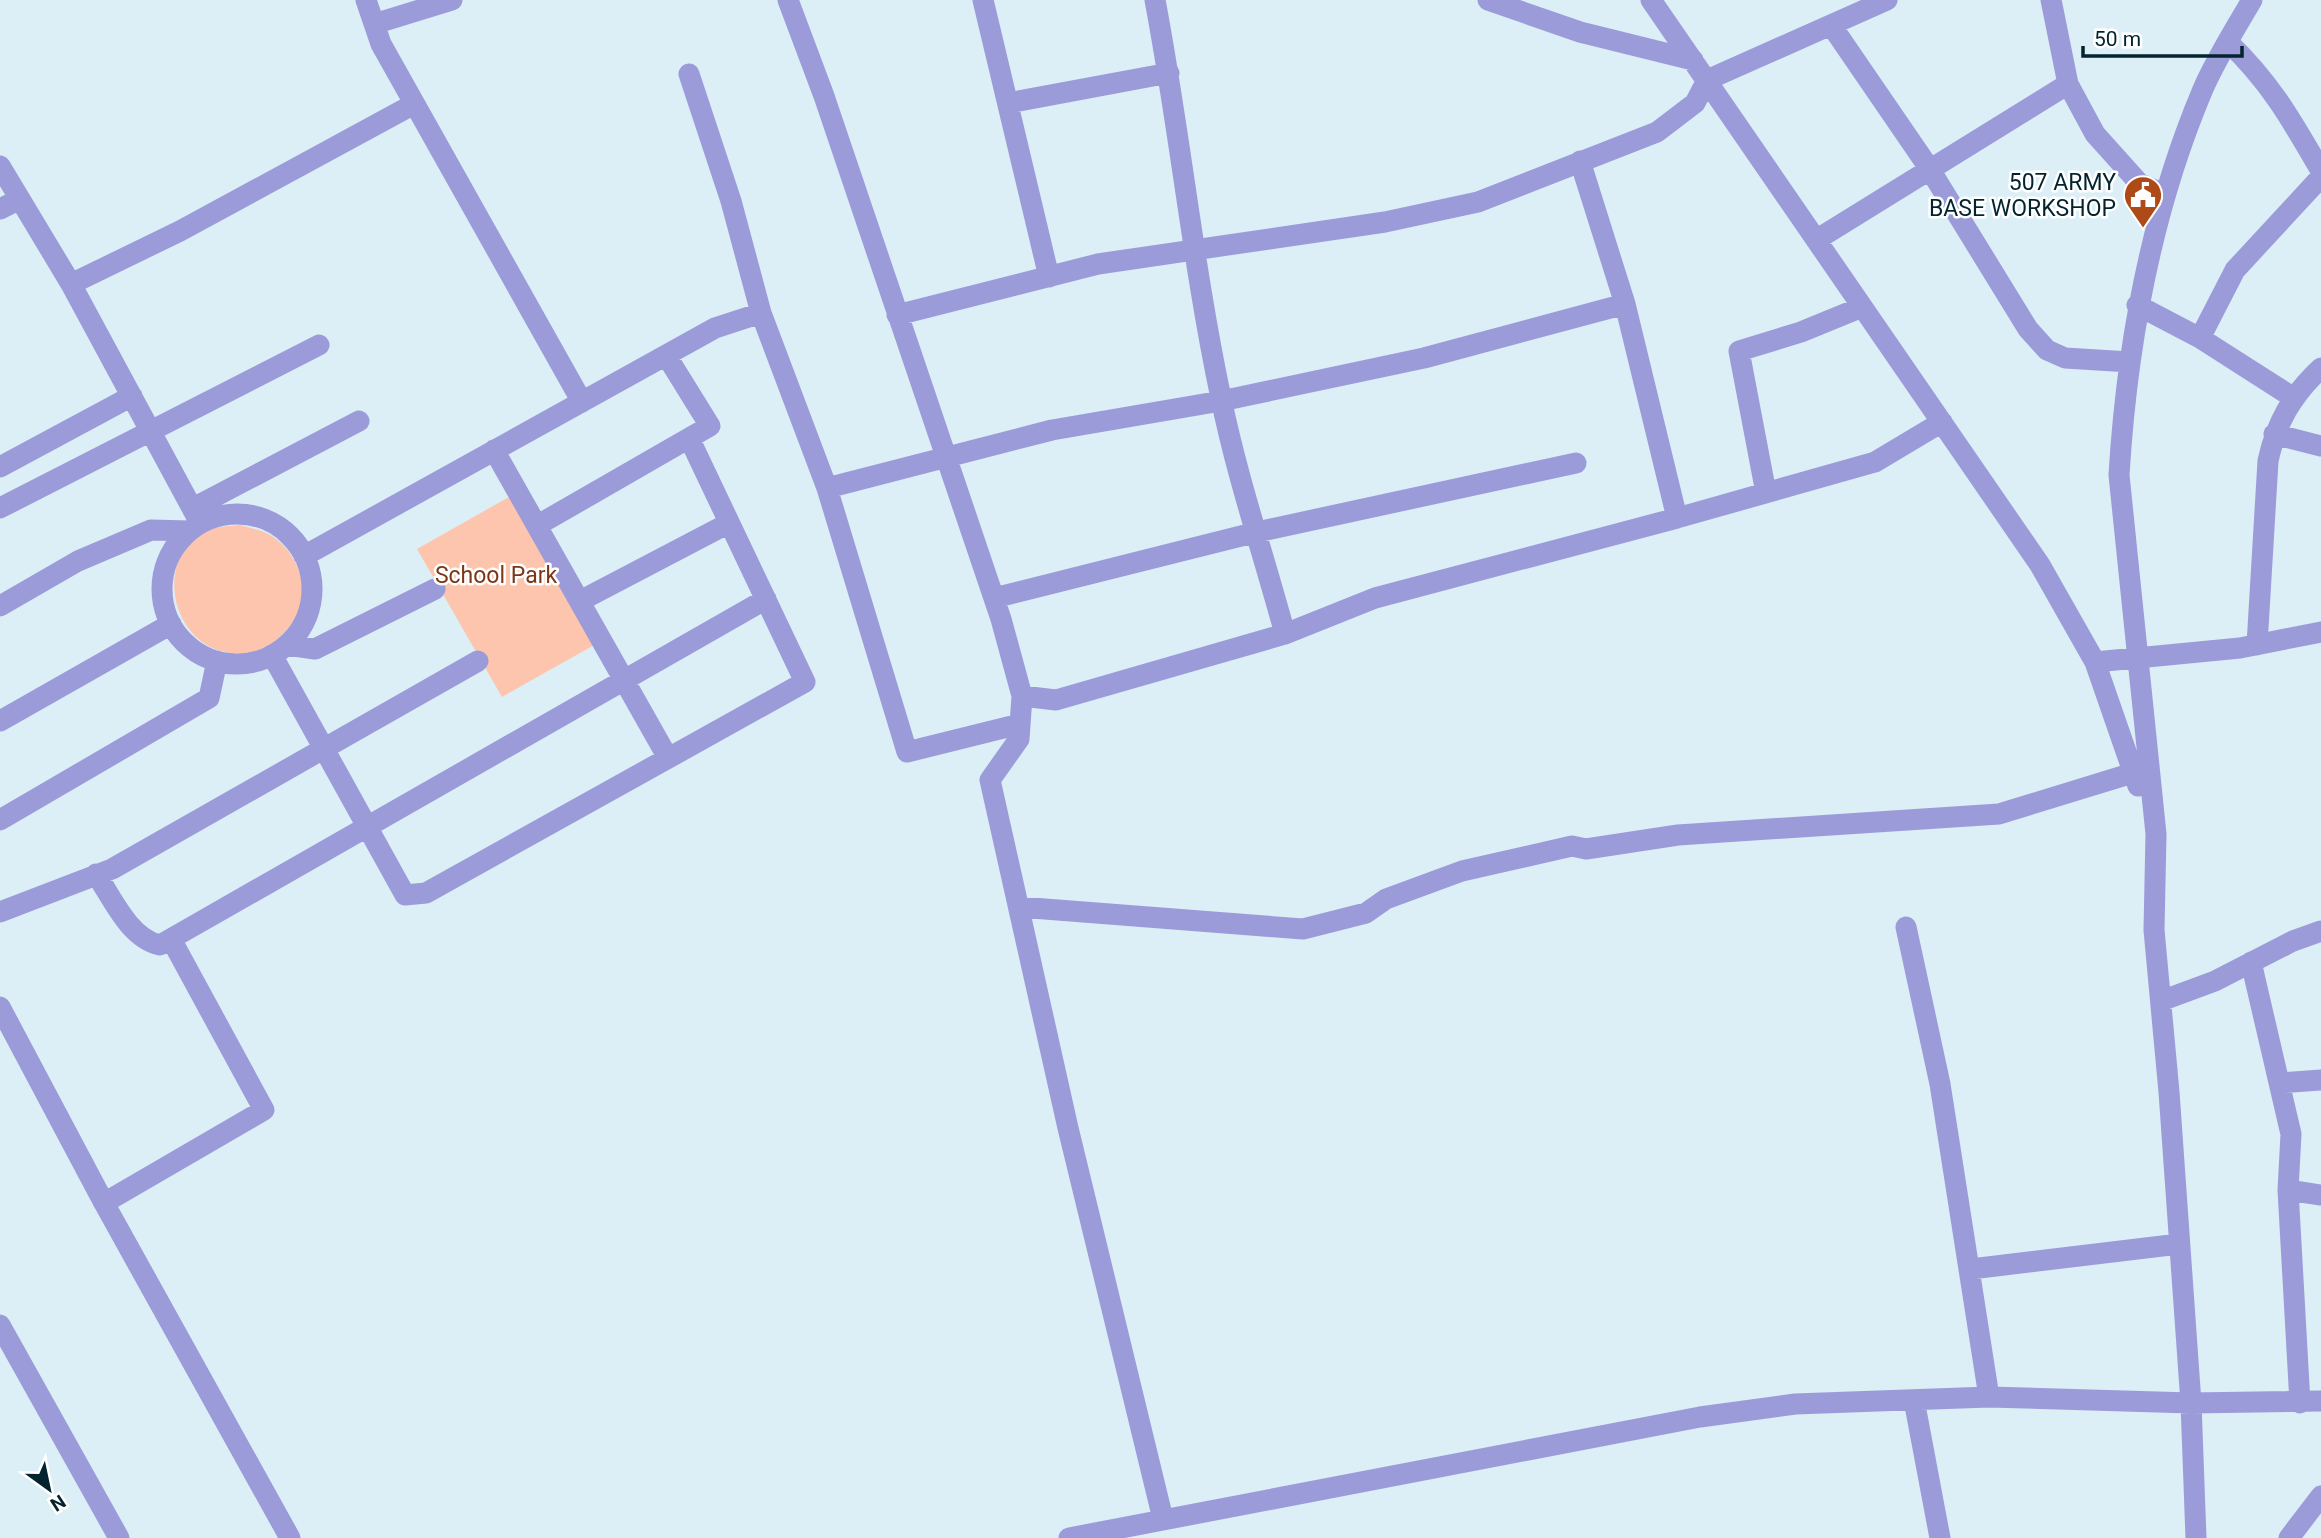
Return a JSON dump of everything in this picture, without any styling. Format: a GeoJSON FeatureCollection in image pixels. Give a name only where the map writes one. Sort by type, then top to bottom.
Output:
{"type":"FeatureCollection","features":[{"type":"Feature","properties":{"kind":"street"},"geometry":{"type":"LineString","coordinates":[[366,0],[381,44],[582,402]]}},
{"type":"Feature","properties":{"kind":"street"},"geometry":{"type":"LineString","coordinates":[[374,24],[452,0]]}},
{"type":"Feature","properties":{"kind":"street"},"geometry":{"type":"LineString","coordinates":[[983,0],[1049,277]]}},
{"type":"Feature","properties":{"kind":"street"},"geometry":{"type":"LineString","coordinates":[[1155,0],[1221,401],[1285,634]]}},
{"type":"Feature","properties":{"kind":"street"},"geometry":{"type":"LineString","coordinates":[[1488,0],[1580,32],[1693,60]]}},
{"type":"Feature","properties":{"kind":"street"},"geometry":{"type":"LineString","coordinates":[[1651,0],[2040,565],[2095,662],[2142,771]]}},
{"type":"Feature","properties":{"kind":"street"},"geometry":{"type":"LineString","coordinates":[[897,315],[1097,264],[1385,222],[1478,202],[1657,132],[1695,103],[1707,80],[1887,0]]}},
{"type":"Feature","properties":{"kind":"street"},"geometry":{"type":"LineString","coordinates":[[2051,0],[2068,84],[2095,134],[2139,183],[2164,194]]}},
{"type":"Feature","properties":{"kind":"street"},"geometry":{"type":"LineString","coordinates":[[2196,1538],[2191,1403],[2154,930],[2156,834],[2142,771],[2138,658],[2119,475],[2137,305],[2164,194],[2203,88],[2252,0]]}},
{"type":"Feature","properties":{"kind":"street"},"geometry":{"type":"LineString","coordinates":[[796,3],[824,96],[994,598],[1022,696],[1019,739],[990,780],[1163,1519]]}},
{"type":"Feature","properties":{"kind":"street"},"geometry":{"type":"LineString","coordinates":[[1831,25],[1929,168],[2028,329],[2047,350],[2065,358],[2130,362]]}},
{"type":"Feature","properties":{"kind":"street"},"geometry":{"type":"LineString","coordinates":[[2200,338],[2235,270],[2321,174],[2259,71],[2228,42]]}},
{"type":"Feature","properties":{"kind":"street"},"geometry":{"type":"LineString","coordinates":[[689,74],[731,201],[761,313],[827,488],[907,752],[1020,724]]}},
{"type":"Feature","properties":{"kind":"street"},"geometry":{"type":"LineString","coordinates":[[1008,103],[1169,74]]}},
{"type":"Feature","properties":{"kind":"street"},"geometry":{"type":"LineString","coordinates":[[1816,240],[2068,84]]}},
{"type":"Feature","properties":{"kind":"street"},"geometry":{"type":"LineString","coordinates":[[71,284],[180,231],[414,104]]}},
{"type":"Feature","properties":{"kind":"street"},"geometry":{"type":"LineString","coordinates":[[1580,161],[1625,304],[1677,518]]}},
{"type":"Feature","properties":{"kind":"street"},"geometry":{"type":"LineString","coordinates":[[0,166],[71,284],[151,432],[194,520]]}},
{"type":"Feature","properties":{"kind":"street"},"geometry":{"type":"LineString","coordinates":[[0,209],[20,198]]}},
{"type":"Feature","properties":{"kind":"street"},"geometry":{"type":"LineString","coordinates":[[827,488],[946,460],[1052,430],[1221,401],[1424,358],[1625,304]]}},
{"type":"Feature","properties":{"kind":"street"},"geometry":{"type":"LineString","coordinates":[[2137,305],[2200,338],[2294,398]]}},
{"type":"Feature","properties":{"kind":"street"},"geometry":{"type":"LineString","coordinates":[[1766,493],[1739,351],[1801,332],[1862,307]]}},
{"type":"Feature","properties":{"kind":"street"},"geometry":{"type":"LineString","coordinates":[[304,555],[715,328],[761,313]]}},
{"type":"Feature","properties":{"kind":"street"},"geometry":{"type":"LineString","coordinates":[[0,508],[319,345]]}},
{"type":"Feature","properties":{"kind":"street"},"geometry":{"type":"LineString","coordinates":[[538,525],[690,440],[710,426],[666,355]]}},
{"type":"Feature","properties":{"kind":"street"},"geometry":{"type":"LineString","coordinates":[[2257,645],[2268,461],[2274,434],[2294,398],[2321,368]]}},
{"type":"Feature","properties":{"kind":"street"},"geometry":{"type":"LineString","coordinates":[[0,467],[132,396]]}},
{"type":"Feature","properties":{"kind":"street"},"geometry":{"type":"LineString","coordinates":[[359,421],[194,520],[173,548],[163,578],[164,610],[171,624],[193,650],[217,661],[243,664],[280,650],[314,649],[435,589]]}},
{"type":"Feature","properties":{"kind":"street"},"geometry":{"type":"LineString","coordinates":[[1022,696],[1056,700],[1285,634],[1376,598],[1875,462],[1942,422]]}},
{"type":"Feature","properties":{"kind":"street"},"geometry":{"type":"LineString","coordinates":[[2274,434],[2321,446]]}},
{"type":"Feature","properties":{"kind":"street"},"geometry":{"type":"LineString","coordinates":[[280,650],[324,748],[405,895],[426,893],[805,682],[690,440]]}},
{"type":"Feature","properties":{"kind":"street"},"geometry":{"type":"LineString","coordinates":[[495,450],[668,758]]}},
{"type":"Feature","properties":{"kind":"street"},"geometry":{"type":"LineString","coordinates":[[994,598],[1257,532],[1576,463]]}},
{"type":"Feature","properties":{"kind":"street"},"geometry":{"type":"LineString","coordinates":[[0,606],[78,561],[151,530],[224,514],[257,516],[287,531],[304,555],[311,572],[312,598],[304,624],[280,650]]}},
{"type":"Feature","properties":{"kind":"street"},"geometry":{"type":"LineString","coordinates":[[580,601],[729,523]]}},
{"type":"Feature","properties":{"kind":"street"},"geometry":{"type":"LineString","coordinates":[[96,874],[145,942],[160,945],[765,598]]}},
{"type":"Feature","properties":{"kind":"street"},"geometry":{"type":"LineString","coordinates":[[0,721],[171,624]]}},
{"type":"Feature","properties":{"kind":"street"},"geometry":{"type":"LineString","coordinates":[[2095,662],[2257,645],[2321,632]]}},
{"type":"Feature","properties":{"kind":"street"},"geometry":{"type":"LineString","coordinates":[[0,820],[209,698],[217,661]]}},
{"type":"Feature","properties":{"kind":"street"},"geometry":{"type":"LineString","coordinates":[[0,912],[111,869],[478,661]]}},
{"type":"Feature","properties":{"kind":"street"},"geometry":{"type":"LineString","coordinates":[[1019,907],[1303,929],[1366,913],[1386,899],[1462,871],[1572,846],[1586,849],[1678,835],[1999,814],[2142,771]]}},
{"type":"Feature","properties":{"kind":"street"},"geometry":{"type":"LineString","coordinates":[[1906,927],[1940,1084],[1989,1397]]}},
{"type":"Feature","properties":{"kind":"street"},"geometry":{"type":"LineString","coordinates":[[2161,1001],[2215,981],[2250,962],[2321,931]]}},
{"type":"Feature","properties":{"kind":"street"},"geometry":{"type":"LineString","coordinates":[[104,1203],[264,1110],[171,939]]}},
{"type":"Feature","properties":{"kind":"street"},"geometry":{"type":"LineString","coordinates":[[1069,1538],[1700,1417],[1795,1404],[1989,1397],[2191,1403],[2311,1402],[2288,1191],[2291,1134],[2250,962]]}},
{"type":"Feature","properties":{"kind":"street"},"geometry":{"type":"LineString","coordinates":[[0,1007],[104,1203],[290,1538]]}},
{"type":"Feature","properties":{"kind":"street"},"geometry":{"type":"LineString","coordinates":[[2280,1083],[2321,1080]]}},
{"type":"Feature","properties":{"kind":"street"},"geometry":{"type":"LineString","coordinates":[[2288,1191],[2321,1195]]}},
{"type":"Feature","properties":{"kind":"street"},"geometry":{"type":"LineString","coordinates":[[1971,1269],[2179,1244]]}},
{"type":"Feature","properties":{"kind":"street"},"geometry":{"type":"LineString","coordinates":[[0,1325],[119,1538]]}},
{"type":"Feature","properties":{"kind":"street"},"geometry":{"type":"LineString","coordinates":[[1914,1400],[1940,1538]]}},
{"type":"Feature","properties":{"kind":"street"},"geometry":{"type":"LineString","coordinates":[[2289,1538],[2321,1496]]}},
{"type":"Feature","properties":{"kind":"green space","name":"School Park"},"geometry":{"type":"Polygon","coordinates":[[[516,493],[596,644],[502,697],[417,549],[516,493]]]}},
{"type":"Feature","properties":{"kind":"green space"},"geometry":{"type":"Polygon","coordinates":[[[240,525],[267,533],[285,547],[300,574],[303,594],[300,611],[278,639],[265,648],[245,653],[224,652],[206,645],[191,632],[181,616],[175,597],[179,558],[190,540],[200,532],[213,528],[240,525]]]}},
{"type":"Feature","properties":{"kind":"place","name":"507 ARMY BASE WORKSHOP"},"geometry":{"type":"Point","coordinates":[2143,229]}}]}
